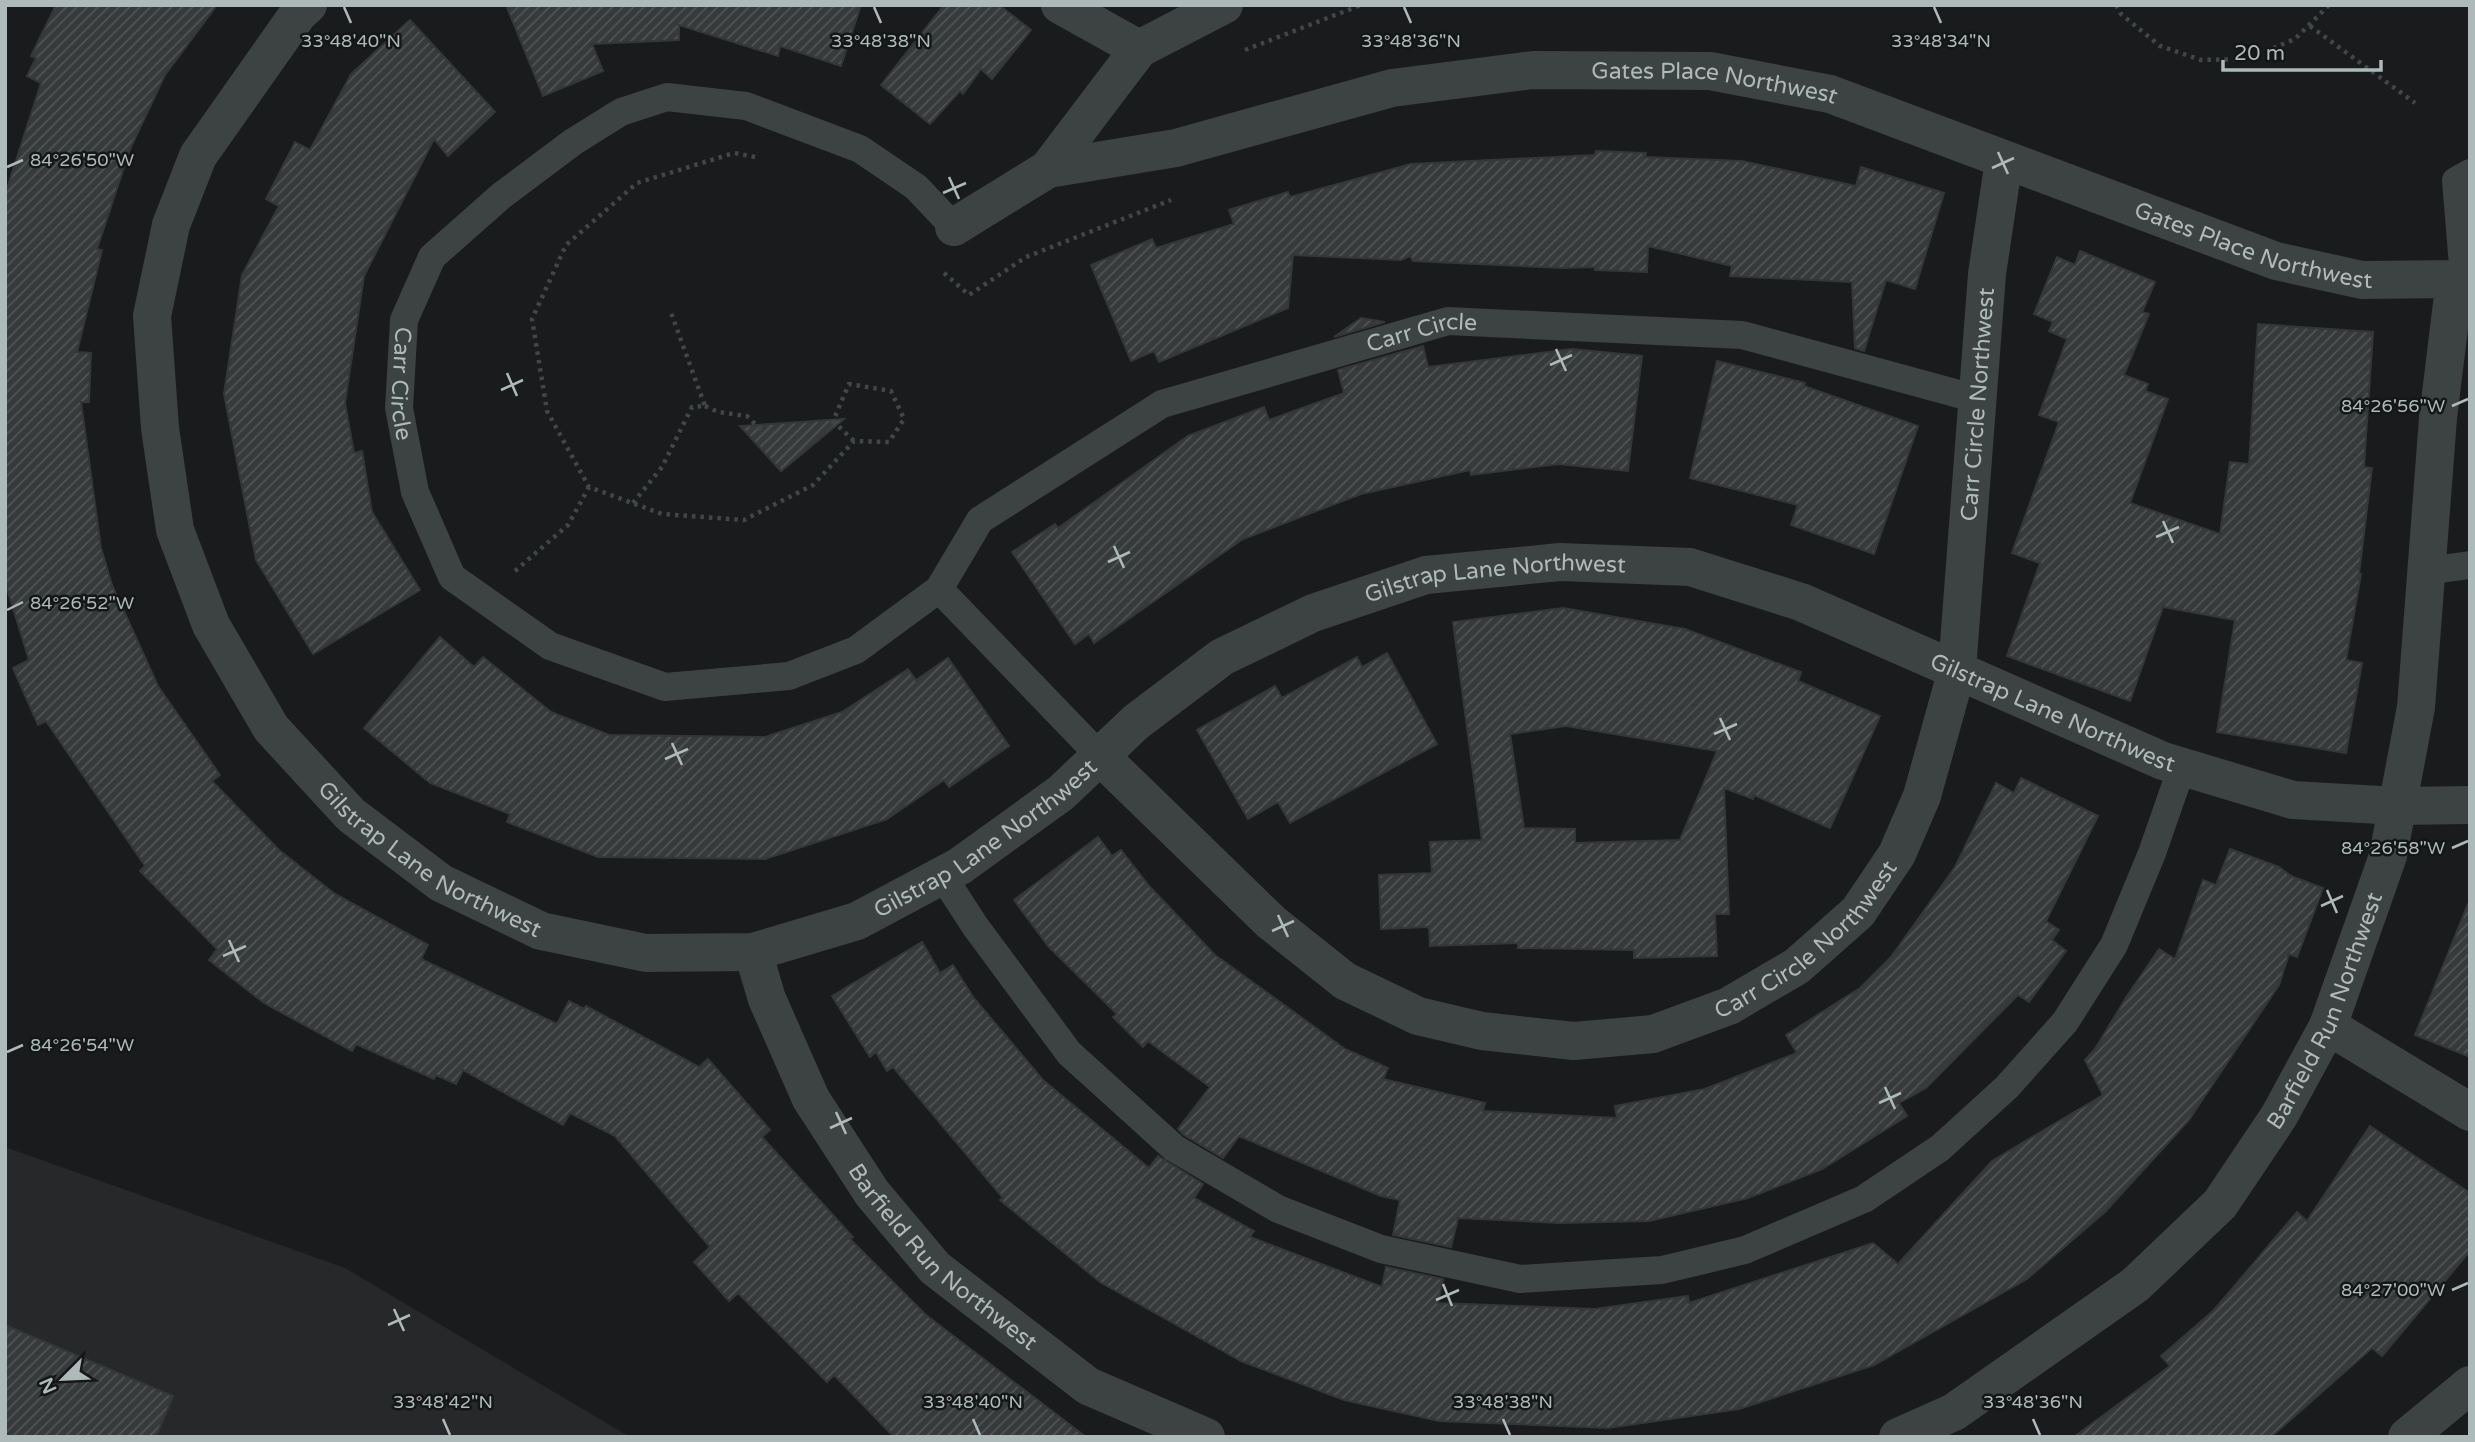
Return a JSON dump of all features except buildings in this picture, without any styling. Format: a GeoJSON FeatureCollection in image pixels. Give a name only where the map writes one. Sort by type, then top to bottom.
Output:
{"type":"FeatureCollection","features":[{"type":"Feature","properties":{"kind":"street","name":"Gilstrap Lane Northwest"},"geometry":{"type":"LineString","coordinates":[[308,5],[298,14],[198,156],[171,225],[152,316],[160,428],[176,530],[211,625],[271,729],[351,815],[440,883],[541,931],[646,953],[753,952],[857,921],[960,866],[1061,793],[1136,722],[1222,657],[1313,613],[1426,575],[1560,562],[1690,567],[1801,602],[2163,761],[2293,800],[2397,806],[2470,805]]}},
{"type":"Feature","properties":{"kind":"street"},"geometry":{"type":"LineString","coordinates":[[1060,5],[1139,50]]}},
{"type":"Feature","properties":{"kind":"street"},"geometry":{"type":"LineString","coordinates":[[1048,169],[1139,50],[1224,5]]}},
{"type":"Feature","properties":{"kind":"street","name":"Gates Place Northwest"},"geometry":{"type":"LineString","coordinates":[[954,227],[1048,169],[1175,148],[1392,88],[1533,70],[1710,71],[1830,94],[2276,261],[2362,280],[2463,277]]}},
{"type":"Feature","properties":{"kind":"street","name":"Carr Circle Northwest"},"geometry":{"type":"LineString","coordinates":[[1100,756],[1270,922],[1345,981],[1418,1016],[1482,1031],[1574,1041],[1653,1034],[1729,1006],[1797,965],[1858,912],[1897,855],[1922,796],[1957,670],[1987,274],[2004,160]]}},
{"type":"Feature","properties":{"kind":"street","name":"Barfield Run Northwest"},"geometry":{"type":"LineString","coordinates":[[1898,1437],[1954,1412],[2135,1285],[2211,1213],[2220,1204],[2279,1116],[2328,1026],[2388,856],[2416,707],[2438,418],[2463,277]]}},
{"type":"Feature","properties":{"kind":"street","name":"Barfield Run Northwest"},"geometry":{"type":"LineString","coordinates":[[753,952],[767,999],[811,1099],[872,1194],[935,1268],[1088,1386],[1206,1437]]}},
{"type":"Feature","properties":{"kind":"street"},"geometry":{"type":"LineString","coordinates":[[2328,1026],[2470,1112]]}},
{"type":"Feature","properties":{"kind":"street"},"geometry":{"type":"LineString","coordinates":[[2407,1437],[2470,1385]]}},
{"type":"Feature","properties":{"kind":"lane","name":"Carr Circle"},"geometry":{"type":"LineString","coordinates":[[954,227],[915,187],[859,149],[746,106],[667,97],[621,112],[573,142],[501,196],[432,257],[404,320],[398,408],[415,492],[452,577],[550,646],[665,687],[789,676],[856,650],[939,589],[980,520],[1162,404],[1448,321],[1742,335],[1977,399]]}},
{"type":"Feature","properties":{"kind":"lane"},"geometry":{"type":"LineString","coordinates":[[2463,277],[2456,181],[2470,173]]}},
{"type":"Feature","properties":{"kind":"lane"},"geometry":{"type":"LineString","coordinates":[[2426,571],[2470,565]]}},
{"type":"Feature","properties":{"kind":"lane"},"geometry":{"type":"LineString","coordinates":[[939,589],[1100,756]]}},
{"type":"Feature","properties":{"kind":"lane"},"geometry":{"type":"LineString","coordinates":[[942,875],[975,926],[1069,1053],[1174,1148],[1278,1209],[1381,1249],[1520,1279],[1662,1270],[1745,1250],[1864,1199],[1940,1148],[2007,1087],[2065,1022],[2115,945],[2152,853],[2182,767]]}},
{"type":"Feature","properties":{"kind":"path"},"geometry":{"type":"LineString","coordinates":[[1233,55],[1361,5]]}},
{"type":"Feature","properties":{"kind":"path"},"geometry":{"type":"LineString","coordinates":[[2116,5],[2121,14],[2160,46],[2201,60],[2247,59],[2295,39],[2329,5]]}},
{"type":"Feature","properties":{"kind":"path"},"geometry":{"type":"LineString","coordinates":[[2310,26],[2415,103]]}},
{"type":"Feature","properties":{"kind":"path"},"geometry":{"type":"LineString","coordinates":[[759,158],[734,153],[637,183],[566,244],[532,320],[547,411],[589,487],[662,514],[744,520],[813,485],[854,441],[889,442],[904,419],[891,391],[849,384],[833,421],[854,441]]}},
{"type":"Feature","properties":{"kind":"path"},"geometry":{"type":"LineString","coordinates":[[937,266],[969,295],[1026,257],[1177,197]]}},
{"type":"Feature","properties":{"kind":"path"},"geometry":{"type":"LineString","coordinates":[[670,310],[705,406]]}},
{"type":"Feature","properties":{"kind":"path"},"geometry":{"type":"LineString","coordinates":[[633,503],[662,467],[692,407],[705,406],[718,412],[747,416],[764,433]]}},
{"type":"Feature","properties":{"kind":"path"},"geometry":{"type":"LineString","coordinates":[[509,577],[568,526],[589,487]]}},
{"type":"Feature","properties":{"kind":"shaded area"},"geometry":{"type":"Polygon","coordinates":[[[5,1147],[345,1268],[630,1437],[5,1437],[5,1147]]]}}]}
